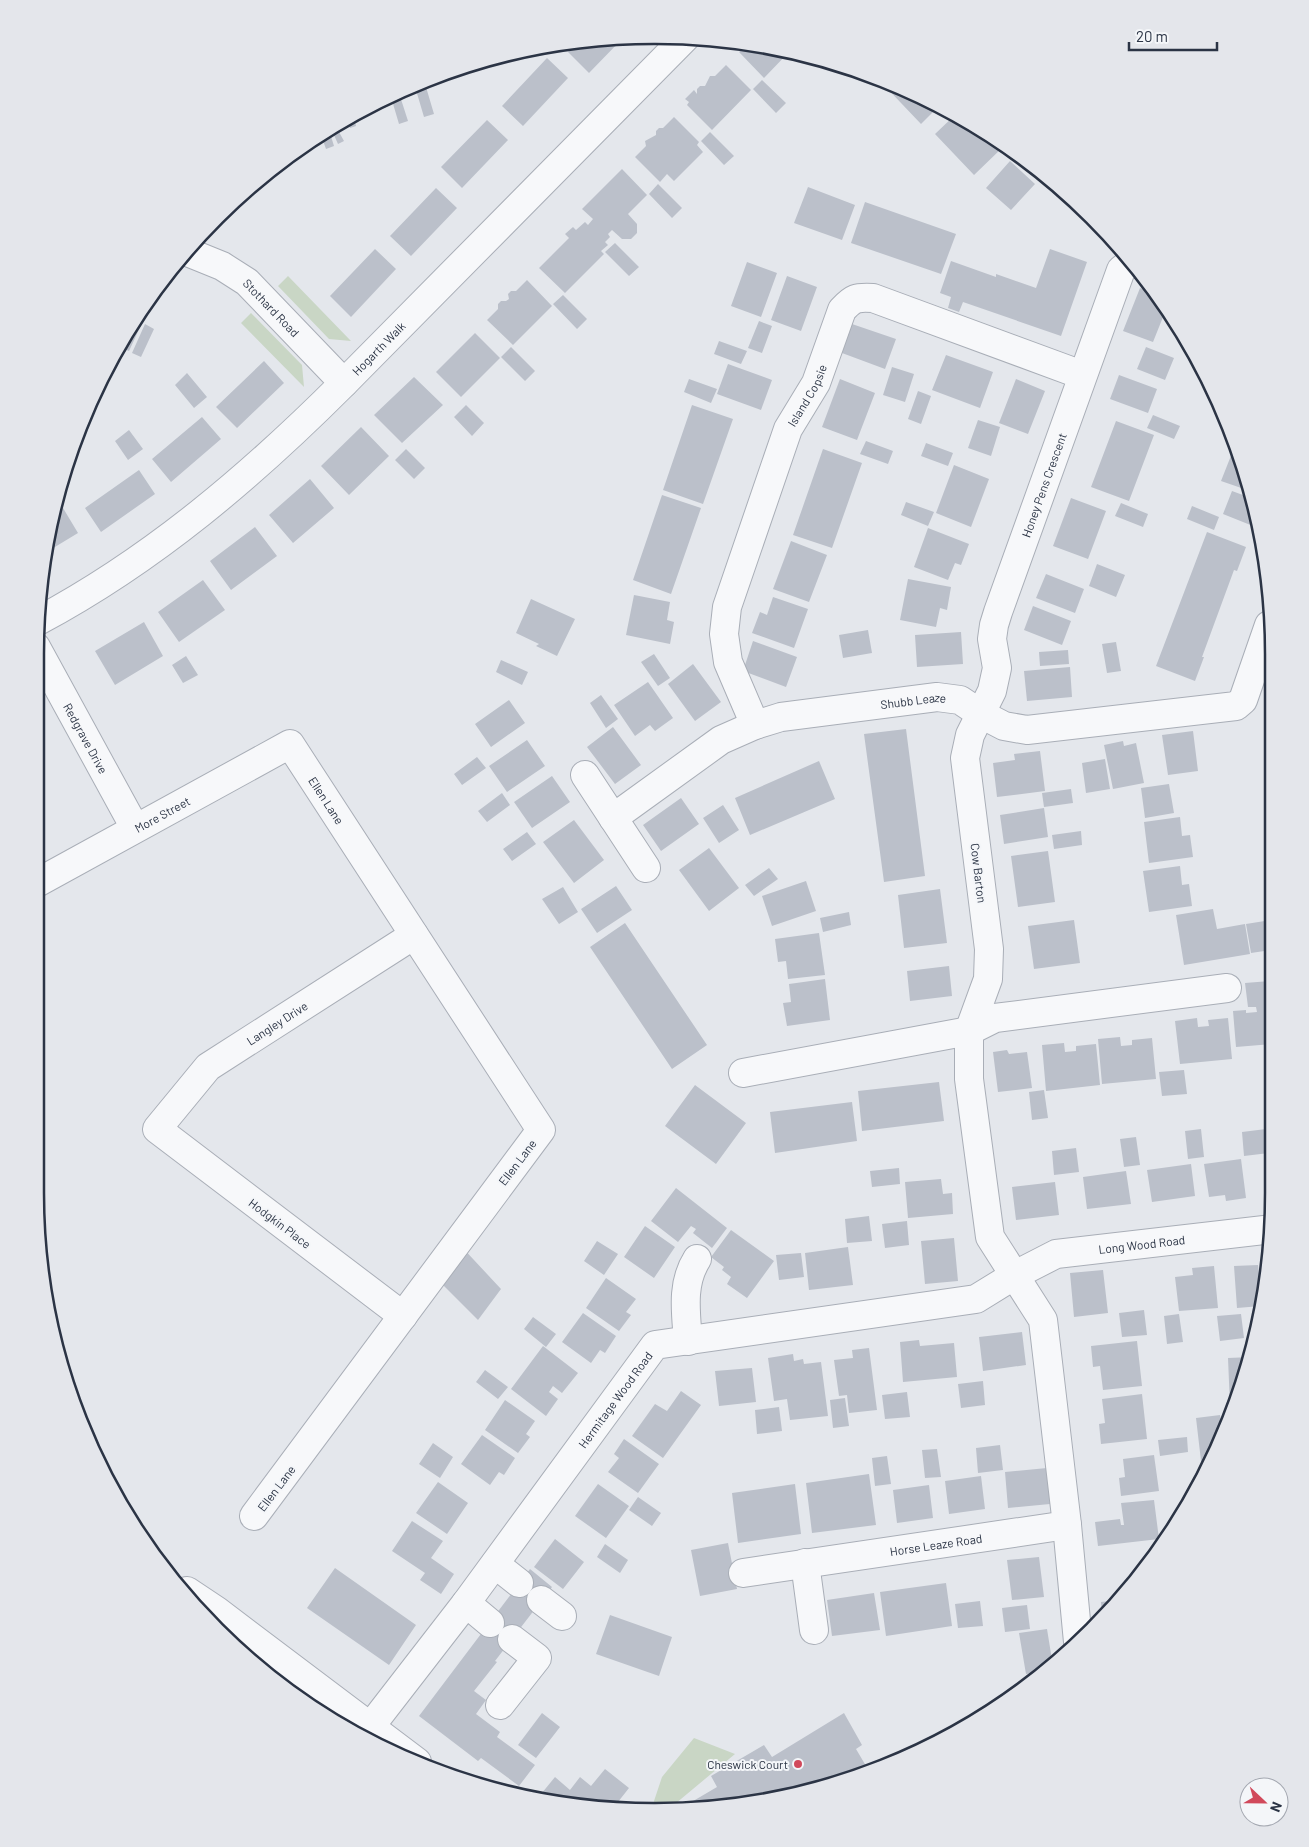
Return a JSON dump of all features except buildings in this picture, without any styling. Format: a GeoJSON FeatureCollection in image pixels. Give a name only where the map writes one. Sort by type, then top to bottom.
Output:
{"type":"FeatureCollection","features":[{"type":"Feature","properties":{"kind":"street","name":"Hogarth Walk"},"geometry":{"type":"LineString","coordinates":[[45,617],[112,578],[196,517],[293,434],[678,45]]}},
{"type":"Feature","properties":{"kind":"street","name":"Stothard Road"},"geometry":{"type":"LineString","coordinates":[[193,254],[222,266],[246,282],[344,383]]}},
{"type":"Feature","properties":{"kind":"street","name":"Honey Pens Crescent"},"geometry":{"type":"LineString","coordinates":[[980,714],[992,692],[997,668],[992,639],[994,625],[1082,375],[1121,270],[1126,266]]}},
{"type":"Feature","properties":{"kind":"street","name":"Island Copsie"},"geometry":{"type":"LineString","coordinates":[[754,725],[728,662],[724,634],[727,607],[788,428],[816,383],[842,310],[851,300],[860,297],[873,298],[1082,375]]}},
{"type":"Feature","properties":{"kind":"street","name":"Shubb Leaze"},"geometry":{"type":"LineString","coordinates":[[613,818],[721,740],[754,725],[781,717],[937,697],[960,700],[980,714],[1004,726],[1027,730],[1236,706],[1243,700],[1265,638]]}},
{"type":"Feature","properties":{"kind":"street","name":"Redgrave Drive"},"geometry":{"type":"LineString","coordinates":[[44,661],[136,828]]}},
{"type":"Feature","properties":{"kind":"street","name":"Cow Barton"},"geometry":{"type":"LineString","coordinates":[[980,714],[970,735],[965,758],[989,949],[988,979],[969,1031],[969,1079],[990,1237],[1015,1275]]}},
{"type":"Feature","properties":{"kind":"street","name":"More Street"},"geometry":{"type":"LineString","coordinates":[[44,879],[290,744]]}},
{"type":"Feature","properties":{"kind":"street","name":"Ellen Lane"},"geometry":{"type":"LineString","coordinates":[[254,1516],[541,1130],[290,744]]}},
{"type":"Feature","properties":{"kind":"street"},"geometry":{"type":"LineString","coordinates":[[585,775],[646,868]]}},
{"type":"Feature","properties":{"kind":"street","name":"Langley Drive"},"geometry":{"type":"LineString","coordinates":[[157,1129],[208,1067],[414,935]]}},
{"type":"Feature","properties":{"kind":"street"},"geometry":{"type":"LineString","coordinates":[[743,1073],[969,1031],[995,1018],[1227,988]]}},
{"type":"Feature","properties":{"kind":"street","name":"Hodgkin Place"},"geometry":{"type":"LineString","coordinates":[[157,1129],[403,1316]]}},
{"type":"Feature","properties":{"kind":"street","name":"Long Wood Road"},"geometry":{"type":"LineString","coordinates":[[1015,1275],[1056,1254],[1264,1229]]}},
{"type":"Feature","properties":{"kind":"street"},"geometry":{"type":"LineString","coordinates":[[688,1341],[685,1302],[686,1284],[689,1271],[697,1259]]}},
{"type":"Feature","properties":{"kind":"street"},"geometry":{"type":"LineString","coordinates":[[1015,1275],[1043,1320],[1067,1525],[1077,1633]]}},
{"type":"Feature","properties":{"kind":"street","name":"Hermitage Wood Road"},"geometry":{"type":"LineString","coordinates":[[370,1726],[466,1603],[655,1345],[976,1299],[1015,1275]]}},
{"type":"Feature","properties":{"kind":"street","name":"Horse Leaze Road"},"geometry":{"type":"LineString","coordinates":[[742,1573],[1067,1525]]}},
{"type":"Feature","properties":{"kind":"street"},"geometry":{"type":"LineString","coordinates":[[805,1563],[814,1630]]}},
{"type":"Feature","properties":{"kind":"street"},"geometry":{"type":"LineString","coordinates":[[495,1564],[519,1583]]}},
{"type":"Feature","properties":{"kind":"street"},"geometry":{"type":"LineString","coordinates":[[197,1597],[257,1641],[289,1676],[370,1726],[395,1745]]}},
{"type":"Feature","properties":{"kind":"street"},"geometry":{"type":"LineString","coordinates":[[541,1600],[562,1616]]}},
{"type":"Feature","properties":{"kind":"street"},"geometry":{"type":"LineString","coordinates":[[466,1603],[490,1622]]}},
{"type":"Feature","properties":{"kind":"street"},"geometry":{"type":"LineString","coordinates":[[500,1705],[537,1658],[512,1639]]}},
{"type":"Feature","properties":{"kind":"green space"},"geometry":{"type":"Polygon","coordinates":[[[288,276],[351,341],[329,339],[278,286],[288,276]]]}},
{"type":"Feature","properties":{"kind":"green space"},"geometry":{"type":"Polygon","coordinates":[[[251,313],[302,365],[304,387],[241,323],[251,313]]]}},
{"type":"Feature","properties":{"kind":"green space"},"geometry":{"type":"Polygon","coordinates":[[[694,1738],[735,1754],[677,1802],[653,1803],[662,1777],[694,1738]]]}},
{"type":"Feature","properties":{"kind":"place","name":"Cheswick Court"},"geometry":{"type":"Point","coordinates":[798,1764]}}]}
